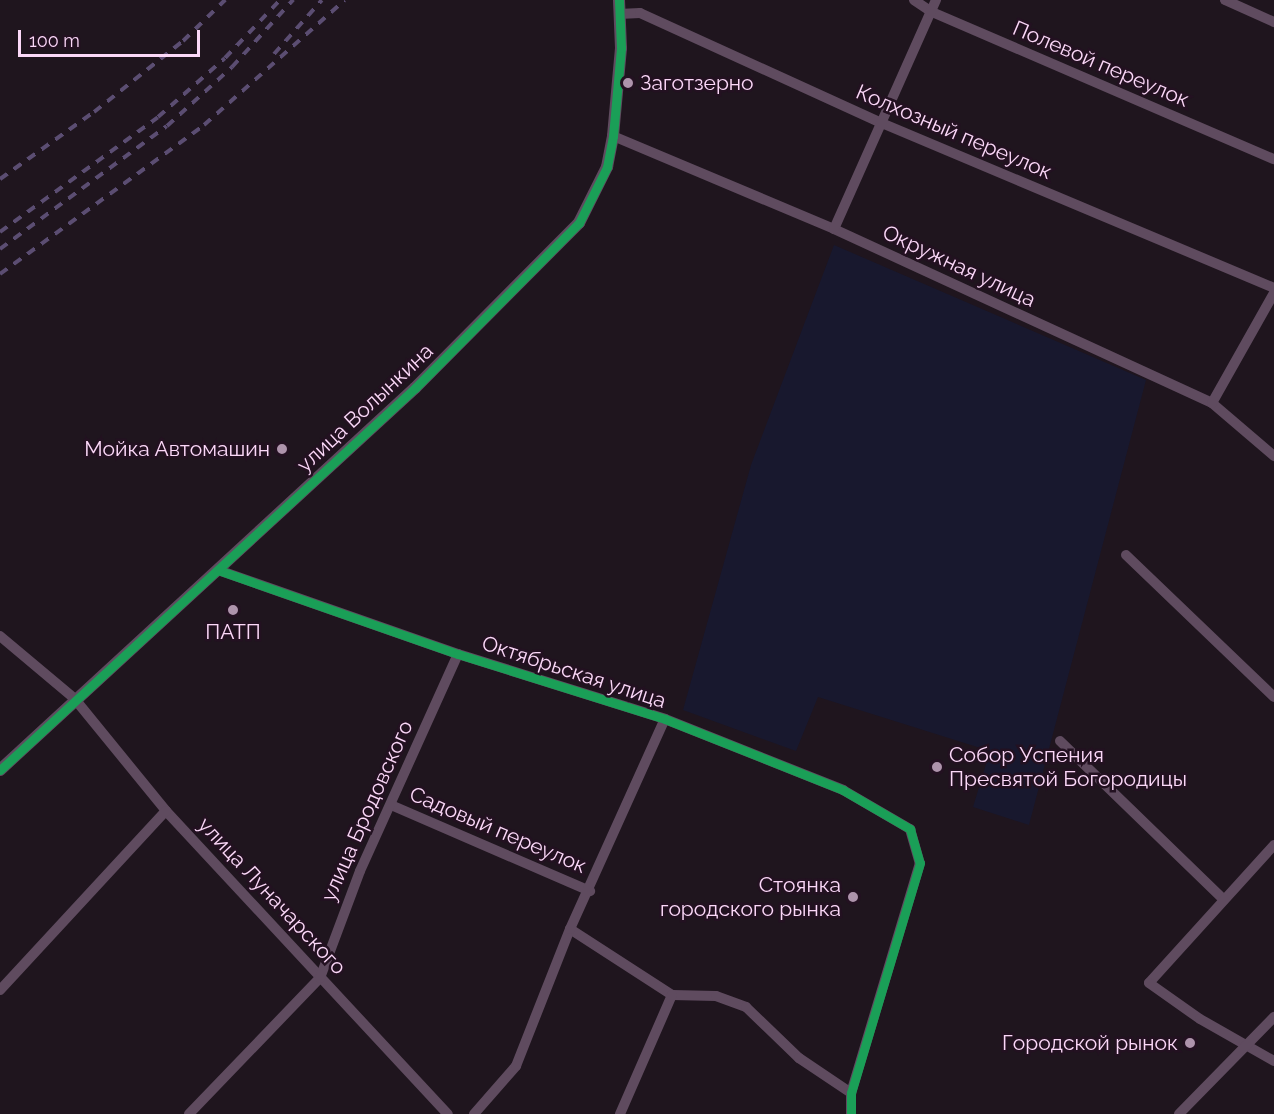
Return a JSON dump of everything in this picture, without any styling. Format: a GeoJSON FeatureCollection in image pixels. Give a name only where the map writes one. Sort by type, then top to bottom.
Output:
{"type":"FeatureCollection","features":[{"type":"Feature","properties":{"kind":"street","name":"улица Волынкина"},"geometry":{"type":"LineString","coordinates":[[0,770],[74,698],[218,570],[415,388],[557,248],[595,197],[613,136],[621,48],[619,0]]}},
{"type":"Feature","properties":{"kind":"street","name":"Полевой переулок"},"geometry":{"type":"LineString","coordinates":[[914,0],[932,12],[1274,159]]}},
{"type":"Feature","properties":{"kind":"street"},"geometry":{"type":"LineString","coordinates":[[834,229],[884,124],[936,0]]}},
{"type":"Feature","properties":{"kind":"street"},"geometry":{"type":"LineString","coordinates":[[1225,0],[1274,22]]}},
{"type":"Feature","properties":{"kind":"street","name":"Колхозный переулок"},"geometry":{"type":"LineString","coordinates":[[620,14],[640,13],[884,124],[1274,288]]}},
{"type":"Feature","properties":{"kind":"street","name":"Окружная улица"},"geometry":{"type":"LineString","coordinates":[[613,136],[834,229],[1212,404],[1274,456]]}},
{"type":"Feature","properties":{"kind":"street"},"geometry":{"type":"LineString","coordinates":[[1212,404],[1274,294]]}},
{"type":"Feature","properties":{"kind":"street"},"geometry":{"type":"LineString","coordinates":[[1126,555],[1274,697]]}},
{"type":"Feature","properties":{"kind":"street","name":"Октябрьская улица"},"geometry":{"type":"LineString","coordinates":[[218,570],[458,654],[665,719],[843,790],[910,829],[920,863],[851,1093]]}},
{"type":"Feature","properties":{"kind":"street","name":"улица Луначарского"},"geometry":{"type":"LineString","coordinates":[[0,636],[74,698],[166,811],[448,1114]]}},
{"type":"Feature","properties":{"kind":"street","name":"улица Бродовского"},"geometry":{"type":"LineString","coordinates":[[189,1114],[320,978],[360,871],[458,654]]}},
{"type":"Feature","properties":{"kind":"street"},"geometry":{"type":"LineString","coordinates":[[474,1114],[516,1066],[570,929],[590,891],[665,719]]}},
{"type":"Feature","properties":{"kind":"street"},"geometry":{"type":"LineString","coordinates":[[1060,741],[1224,900]]}},
{"type":"Feature","properties":{"kind":"street","name":"Садовый переулок"},"geometry":{"type":"LineString","coordinates":[[391,805],[590,891]]}},
{"type":"Feature","properties":{"kind":"street"},"geometry":{"type":"LineString","coordinates":[[0,990],[166,811]]}},
{"type":"Feature","properties":{"kind":"street"},"geometry":{"type":"LineString","coordinates":[[1274,845],[1149,983],[1244,1046],[1274,1061]]}},
{"type":"Feature","properties":{"kind":"street"},"geometry":{"type":"LineString","coordinates":[[570,929],[672,995],[716,996],[746,1007],[799,1058],[851,1093],[851,1114]]}},
{"type":"Feature","properties":{"kind":"street"},"geometry":{"type":"LineString","coordinates":[[620,1114],[672,995]]}},
{"type":"Feature","properties":{"kind":"street"},"geometry":{"type":"LineString","coordinates":[[1179,1114],[1274,1017]]}},
{"type":"Feature","properties":{"kind":"shaded area"},"geometry":{"type":"Polygon","coordinates":[[[834,245],[1146,380],[1029,825],[973,807],[990,751],[818,697],[796,751],[683,710],[751,465],[834,245]]]}},
{"type":"Feature","properties":{"kind":"railway"},"geometry":{"type":"LineString","coordinates":[[0,179],[94,112],[183,41],[225,0]]}},
{"type":"Feature","properties":{"kind":"railway"},"geometry":{"type":"LineString","coordinates":[[0,232],[158,117],[225,58],[280,0]]}},
{"type":"Feature","properties":{"kind":"railway"},"geometry":{"type":"LineString","coordinates":[[0,249],[167,126],[232,67],[293,0]]}},
{"type":"Feature","properties":{"kind":"railway"},"geometry":{"type":"LineString","coordinates":[[274,54],[322,0]]}},
{"type":"Feature","properties":{"kind":"railway"},"geometry":{"type":"LineString","coordinates":[[0,274],[204,125],[345,0]]}},
{"type":"Feature","properties":{"kind":"cycle path"},"geometry":{"type":"LineString","coordinates":[[0,770],[415,388],[579,223],[607,167],[613,136],[621,48],[619,0]]}},
{"type":"Feature","properties":{"kind":"cycle path"},"geometry":{"type":"LineString","coordinates":[[218,570],[458,654],[665,719],[843,790],[910,829],[920,863],[851,1093],[851,1114]]}},
{"type":"Feature","properties":{"kind":"place","name":"Заготзерно"},"geometry":{"type":"Point","coordinates":[628,83]}},
{"type":"Feature","properties":{"kind":"place","name":"Мойка Автомашин"},"geometry":{"type":"Point","coordinates":[282,449]}},
{"type":"Feature","properties":{"kind":"place","name":"ПАТП"},"geometry":{"type":"Point","coordinates":[233,610]}},
{"type":"Feature","properties":{"kind":"place","name":"Собор Успения Пресвятой Богородицы"},"geometry":{"type":"Point","coordinates":[937,767]}},
{"type":"Feature","properties":{"kind":"place","name":"Cтоянка городского рынка"},"geometry":{"type":"Point","coordinates":[853,897]}},
{"type":"Feature","properties":{"kind":"place","name":"Городской рынок"},"geometry":{"type":"Point","coordinates":[1190,1043]}}]}
